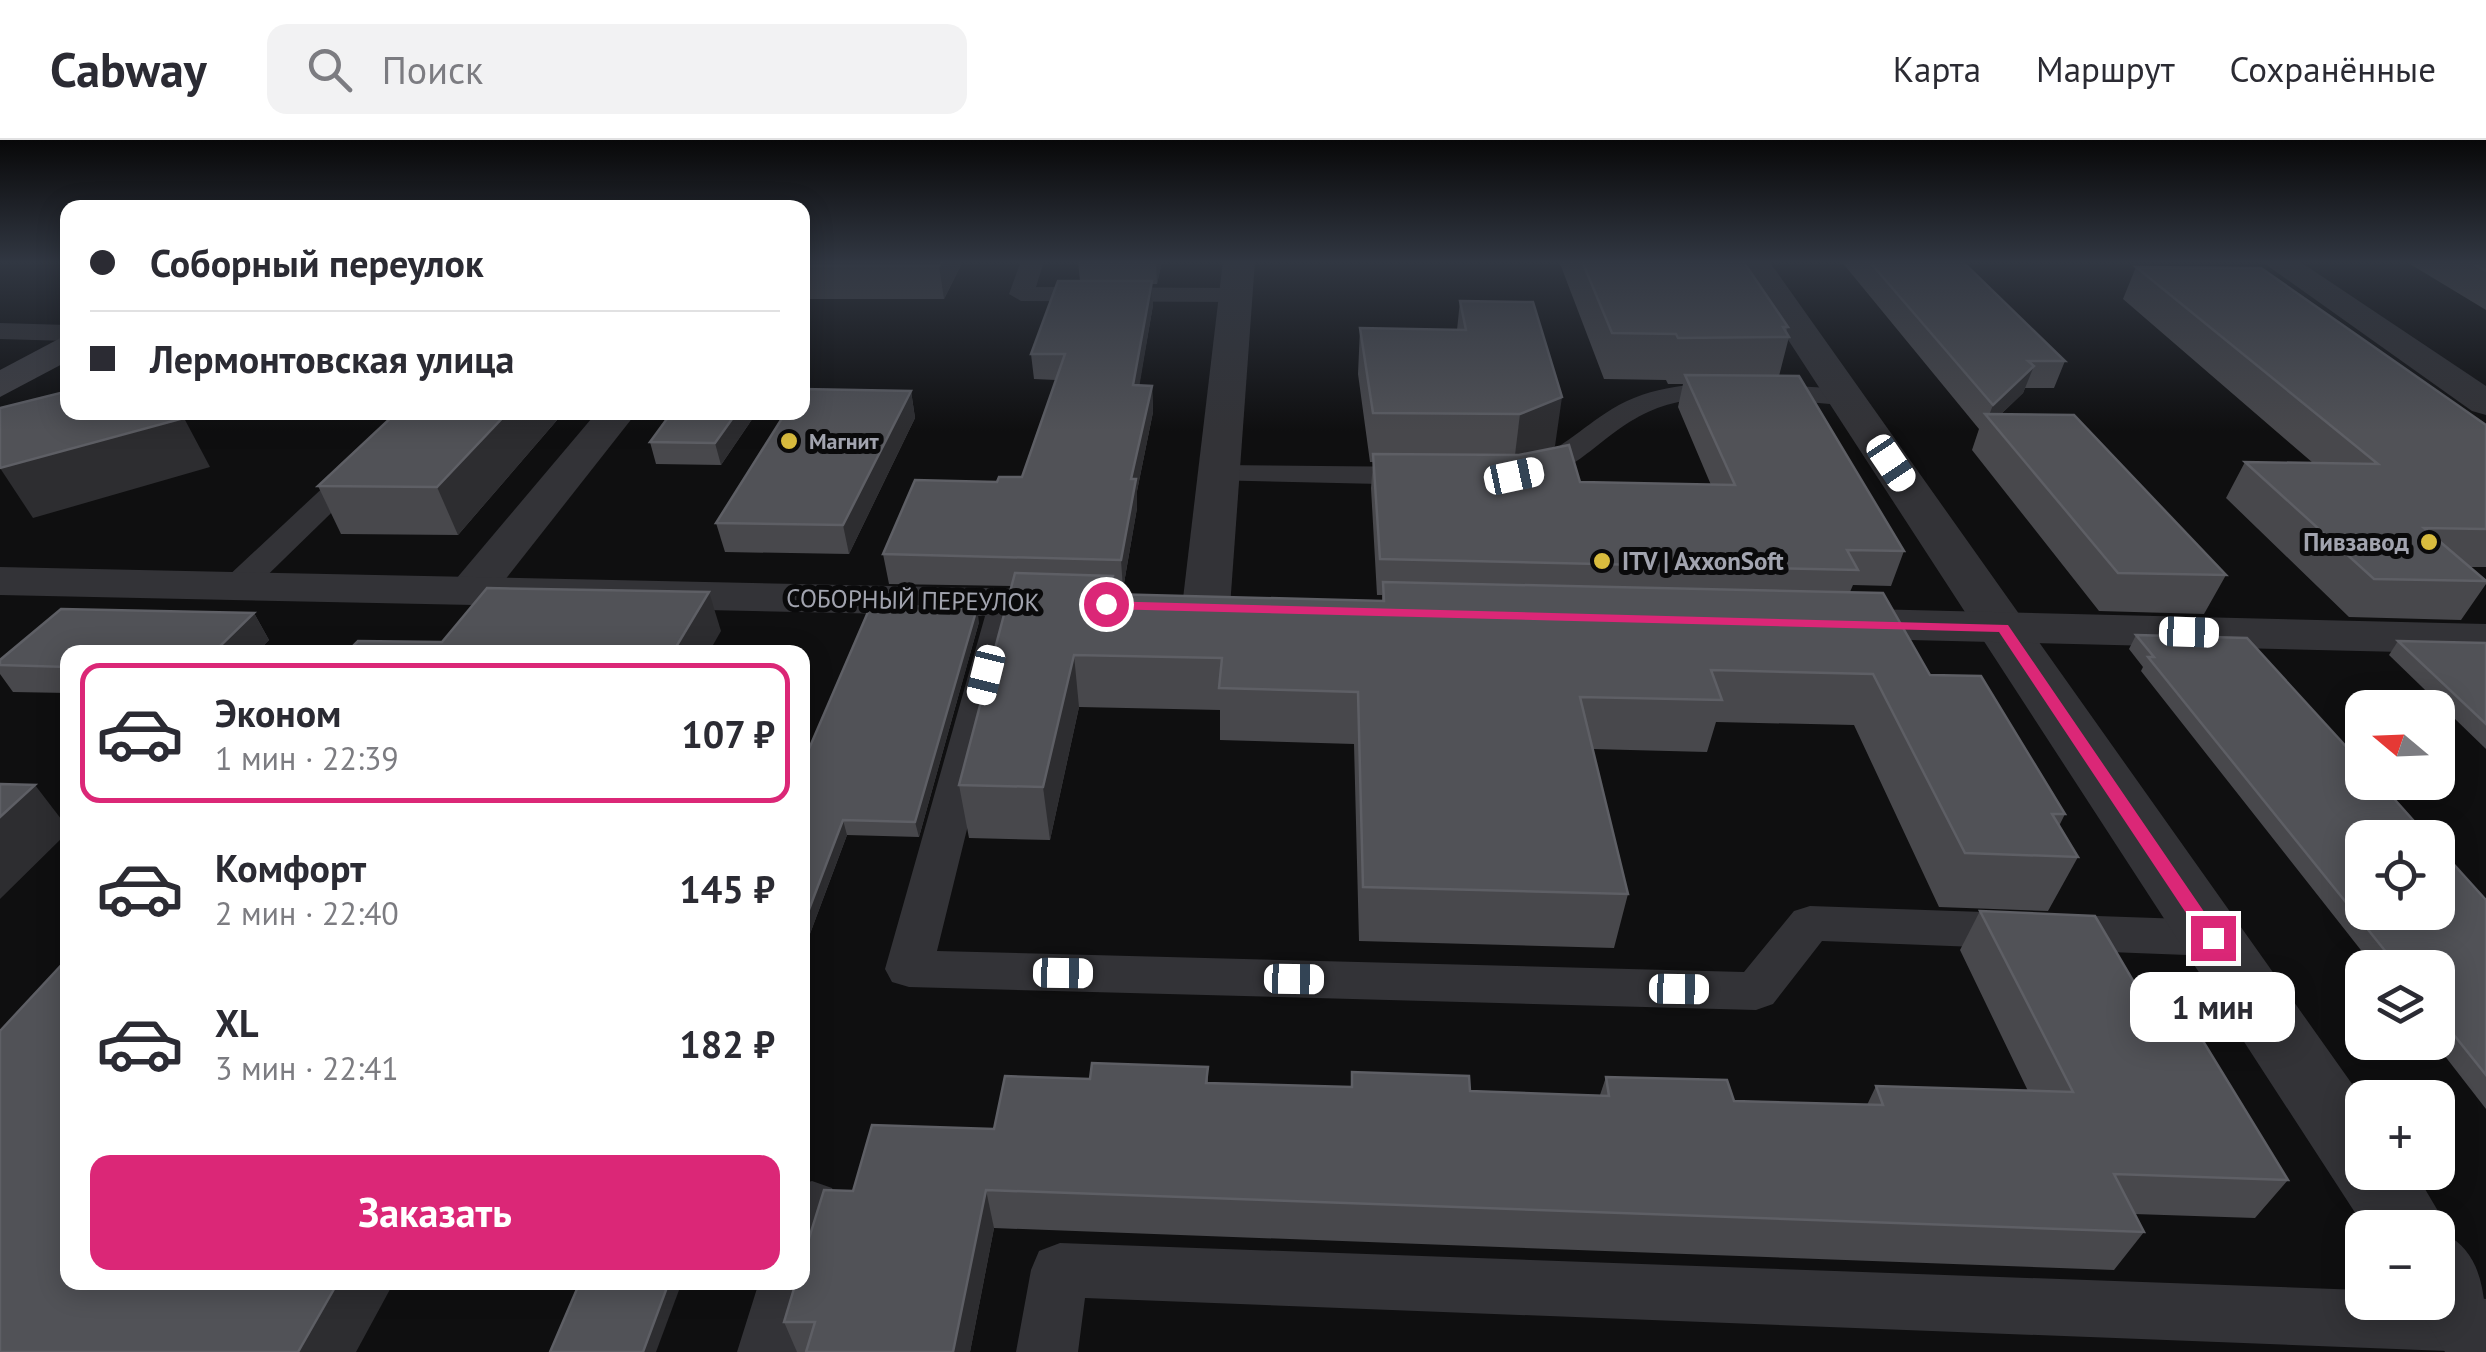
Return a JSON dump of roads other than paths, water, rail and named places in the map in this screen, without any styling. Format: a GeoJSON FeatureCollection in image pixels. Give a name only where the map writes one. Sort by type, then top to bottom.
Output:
{"type":"FeatureCollection","features":[{"type":"Feature","properties":{"kind":"main road"},"geometry":{"type":"LineString","coordinates":[[0,386],[60,349]]}},
{"type":"Feature","properties":{"kind":"street"},"geometry":{"type":"LineString","coordinates":[[1219,474],[1234,318]]}},
{"type":"Feature","properties":{"kind":"street"},"geometry":{"type":"LineString","coordinates":[[1792,318],[2345,1133]]}},
{"type":"Feature","properties":{"kind":"street"},"geometry":{"type":"LineString","coordinates":[[2360,318],[2486,403]]}},
{"type":"Feature","properties":{"kind":"street"},"geometry":{"type":"LineString","coordinates":[[473,589],[611,420]]}},
{"type":"Feature","properties":{"kind":"street","name":"СОБОРНЫЙ ПЕРЕУЛОК"},"geometry":{"type":"LineString","coordinates":[[0,581],[1189,607],[1219,474]]}},
{"type":"Feature","properties":{"kind":"street"},"geometry":{"type":"LineString","coordinates":[[1784,622],[2486,639]]}},
{"type":"Feature","properties":{"kind":"lane"},"geometry":{"type":"LineString","coordinates":[[0,331],[60,333]]}},
{"type":"Feature","properties":{"kind":"lane"},"geometry":{"type":"LineString","coordinates":[[1495,476],[1553,468],[1636,406],[1660,397],[1698,392],[1846,397]]}},
{"type":"Feature","properties":{"kind":"lane"},"geometry":{"type":"LineString","coordinates":[[237,586],[413,420]]}},
{"type":"Feature","properties":{"kind":"lane"},"geometry":{"type":"LineString","coordinates":[[1219,474],[1456,476]]}},
{"type":"Feature","properties":{"kind":"lane"},"geometry":{"type":"LineString","coordinates":[[1006,602],[909,969],[1756,991],[1810,923],[2213,938]]}},
{"type":"Feature","properties":{"kind":"lane"},"geometry":{"type":"LineString","coordinates":[[1047,1352],[1060,1270],[2466,1311]]}},
{"type":"Feature","properties":{"kind":"lane"},"geometry":{"type":"LineString","coordinates":[[768,1352],[787,1290]]}},
{"type":"Feature","properties":{"kind":"place","name":"Магнит"},"geometry":{"type":"Point","coordinates":[789,441]}},
{"type":"Feature","properties":{"kind":"place","name":"Пивзавод"},"geometry":{"type":"Point","coordinates":[2429,542]}},
{"type":"Feature","properties":{"kind":"place","name":"ITV | AxxonSoft"},"geometry":{"type":"Point","coordinates":[1602,561]}}]}
